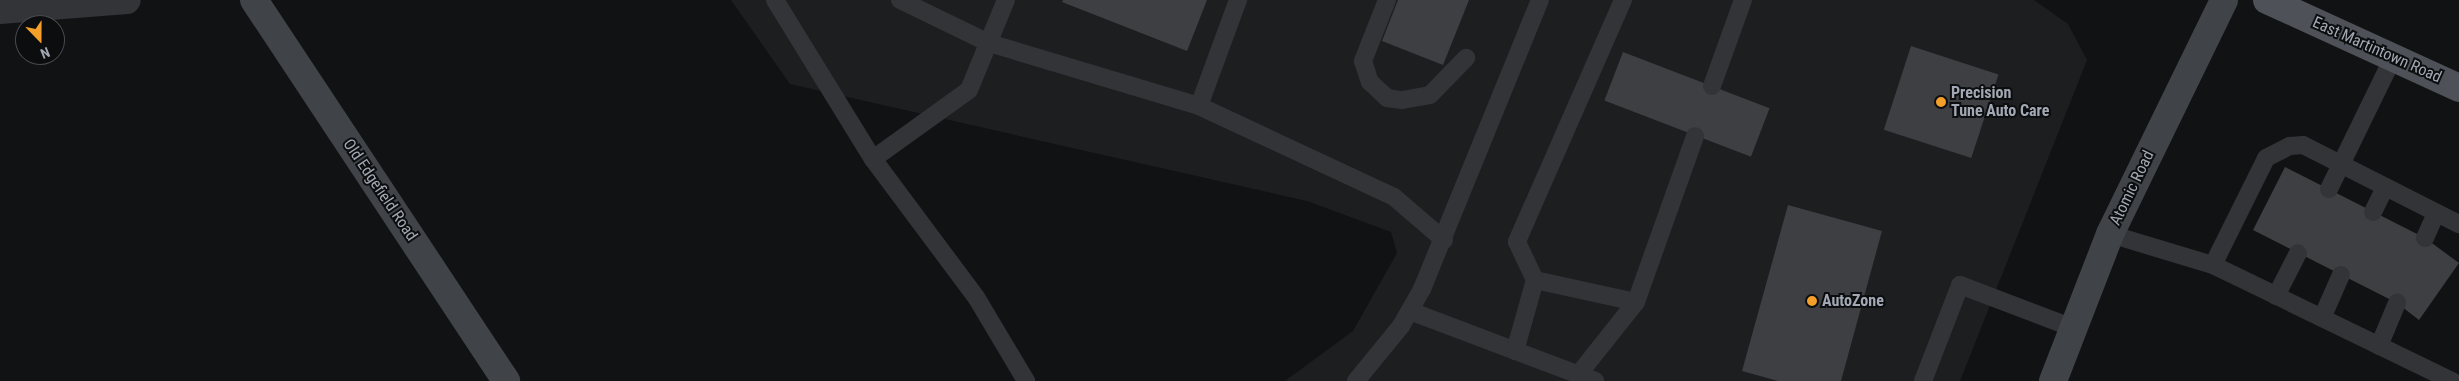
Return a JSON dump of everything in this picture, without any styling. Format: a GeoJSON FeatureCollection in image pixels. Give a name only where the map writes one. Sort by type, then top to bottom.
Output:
{"type":"FeatureCollection","features":[{"type":"Feature","properties":{"kind":"main road","name":"East Martintown Road"},"geometry":{"type":"LineString","coordinates":[[2267,0],[2459,88]]}},
{"type":"Feature","properties":{"kind":"street"},"geometry":{"type":"LineString","coordinates":[[0,10],[127,0]]}},
{"type":"Feature","properties":{"kind":"street","name":"Old Edgefield Road"},"geometry":{"type":"LineString","coordinates":[[254,0],[506,381]]}},
{"type":"Feature","properties":{"kind":"street","name":"Atomic Road"},"geometry":{"type":"LineString","coordinates":[[2053,381],[2110,234],[2224,0]]}},
{"type":"Feature","properties":{"kind":"lane"},"geometry":{"type":"LineString","coordinates":[[775,0],[873,159],[976,297],[1026,381]]}},
{"type":"Feature","properties":{"kind":"lane"},"geometry":{"type":"LineString","coordinates":[[900,0],[989,43],[1199,106],[1394,197],[1444,240]]}},
{"type":"Feature","properties":{"kind":"lane"},"geometry":{"type":"LineString","coordinates":[[873,159],[969,90],[1006,0]]}},
{"type":"Feature","properties":{"kind":"lane"},"geometry":{"type":"LineString","coordinates":[[1199,106],[1238,0]]}},
{"type":"Feature","properties":{"kind":"lane"},"geometry":{"type":"LineString","coordinates":[[1387,0],[1362,61],[1370,82],[1387,98],[1402,100],[1430,95],[1466,58]]}},
{"type":"Feature","properties":{"kind":"lane"},"geometry":{"type":"LineString","coordinates":[[1356,381],[1376,360],[1410,311],[1444,240],[1540,0]]}},
{"type":"Feature","properties":{"kind":"lane"},"geometry":{"type":"LineString","coordinates":[[1515,351],[1535,280],[1517,242],[1623,0]]}},
{"type":"Feature","properties":{"kind":"lane"},"geometry":{"type":"LineString","coordinates":[[1712,86],[1743,0]]}},
{"type":"Feature","properties":{"kind":"lane"},"geometry":{"type":"LineString","coordinates":[[2329,189],[2393,58]]}},
{"type":"Feature","properties":{"kind":"lane"},"geometry":{"type":"LineString","coordinates":[[1578,375],[1636,302],[1695,136]]}},
{"type":"Feature","properties":{"kind":"lane"},"geometry":{"type":"LineString","coordinates":[[2213,265],[2266,158],[2290,146],[2303,146],[2459,224]]}},
{"type":"Feature","properties":{"kind":"lane"},"geometry":{"type":"LineString","coordinates":[[2374,212],[2385,187]]}},
{"type":"Feature","properties":{"kind":"lane"},"geometry":{"type":"LineString","coordinates":[[2425,238],[2436,213]]}},
{"type":"Feature","properties":{"kind":"lane"},"geometry":{"type":"LineString","coordinates":[[2110,234],[2213,265],[2452,381]]}},
{"type":"Feature","properties":{"kind":"lane"},"geometry":{"type":"LineString","coordinates":[[2276,296],[2298,253]]}},
{"type":"Feature","properties":{"kind":"lane"},"geometry":{"type":"LineString","coordinates":[[2322,318],[2341,275]]}},
{"type":"Feature","properties":{"kind":"lane"},"geometry":{"type":"LineString","coordinates":[[1535,280],[1636,302]]}},
{"type":"Feature","properties":{"kind":"lane"},"geometry":{"type":"LineString","coordinates":[[1923,381],[1960,285],[2073,328]]}},
{"type":"Feature","properties":{"kind":"lane"},"geometry":{"type":"LineString","coordinates":[[2379,346],[2397,303]]}},
{"type":"Feature","properties":{"kind":"lane"},"geometry":{"type":"LineString","coordinates":[[1410,311],[1595,381]]}},
{"type":"Feature","properties":{"kind":"shaded area"},"geometry":{"type":"Polygon","coordinates":[[[731,0],[2034,0],[2068,24],[2087,60],[1960,381],[1285,381],[1353,331],[1397,253],[1391,232],[1307,201],[790,84],[731,0]]]}},
{"type":"Feature","properties":{"kind":"building"},"geometry":{"type":"Polygon","coordinates":[[[1063,0],[1207,0],[1187,51],[1062,2],[1063,0]]]}},
{"type":"Feature","properties":{"kind":"building"},"geometry":{"type":"Polygon","coordinates":[[[1398,0],[1469,0],[1443,65],[1382,41],[1398,0]]]}},
{"type":"Feature","properties":{"kind":"building","name":"Precision Tune Auto Care"},"geometry":{"type":"Polygon","coordinates":[[[1911,46],[1998,74],[1971,158],[1884,130],[1911,46]]]}},
{"type":"Feature","properties":{"kind":"building"},"geometry":{"type":"Polygon","coordinates":[[[1623,52],[1770,108],[1751,157],[1604,101],[1623,52]]]}},
{"type":"Feature","properties":{"kind":"building"},"geometry":{"type":"Polygon","coordinates":[[[2285,167],[2425,238],[2459,263],[2419,320],[2397,303],[2253,230],[2285,167]]]}},
{"type":"Feature","properties":{"kind":"building","name":"AutoZone"},"geometry":{"type":"Polygon","coordinates":[[[1788,205],[1882,231],[1841,381],[1778,381],[1742,371],[1788,205]]]}},
{"type":"Feature","properties":{"kind":"place","name":"Precision Tune Auto Care"},"geometry":{"type":"Point","coordinates":[1941,102]}},
{"type":"Feature","properties":{"kind":"place","name":"AutoZone"},"geometry":{"type":"Point","coordinates":[1812,301]}}]}
